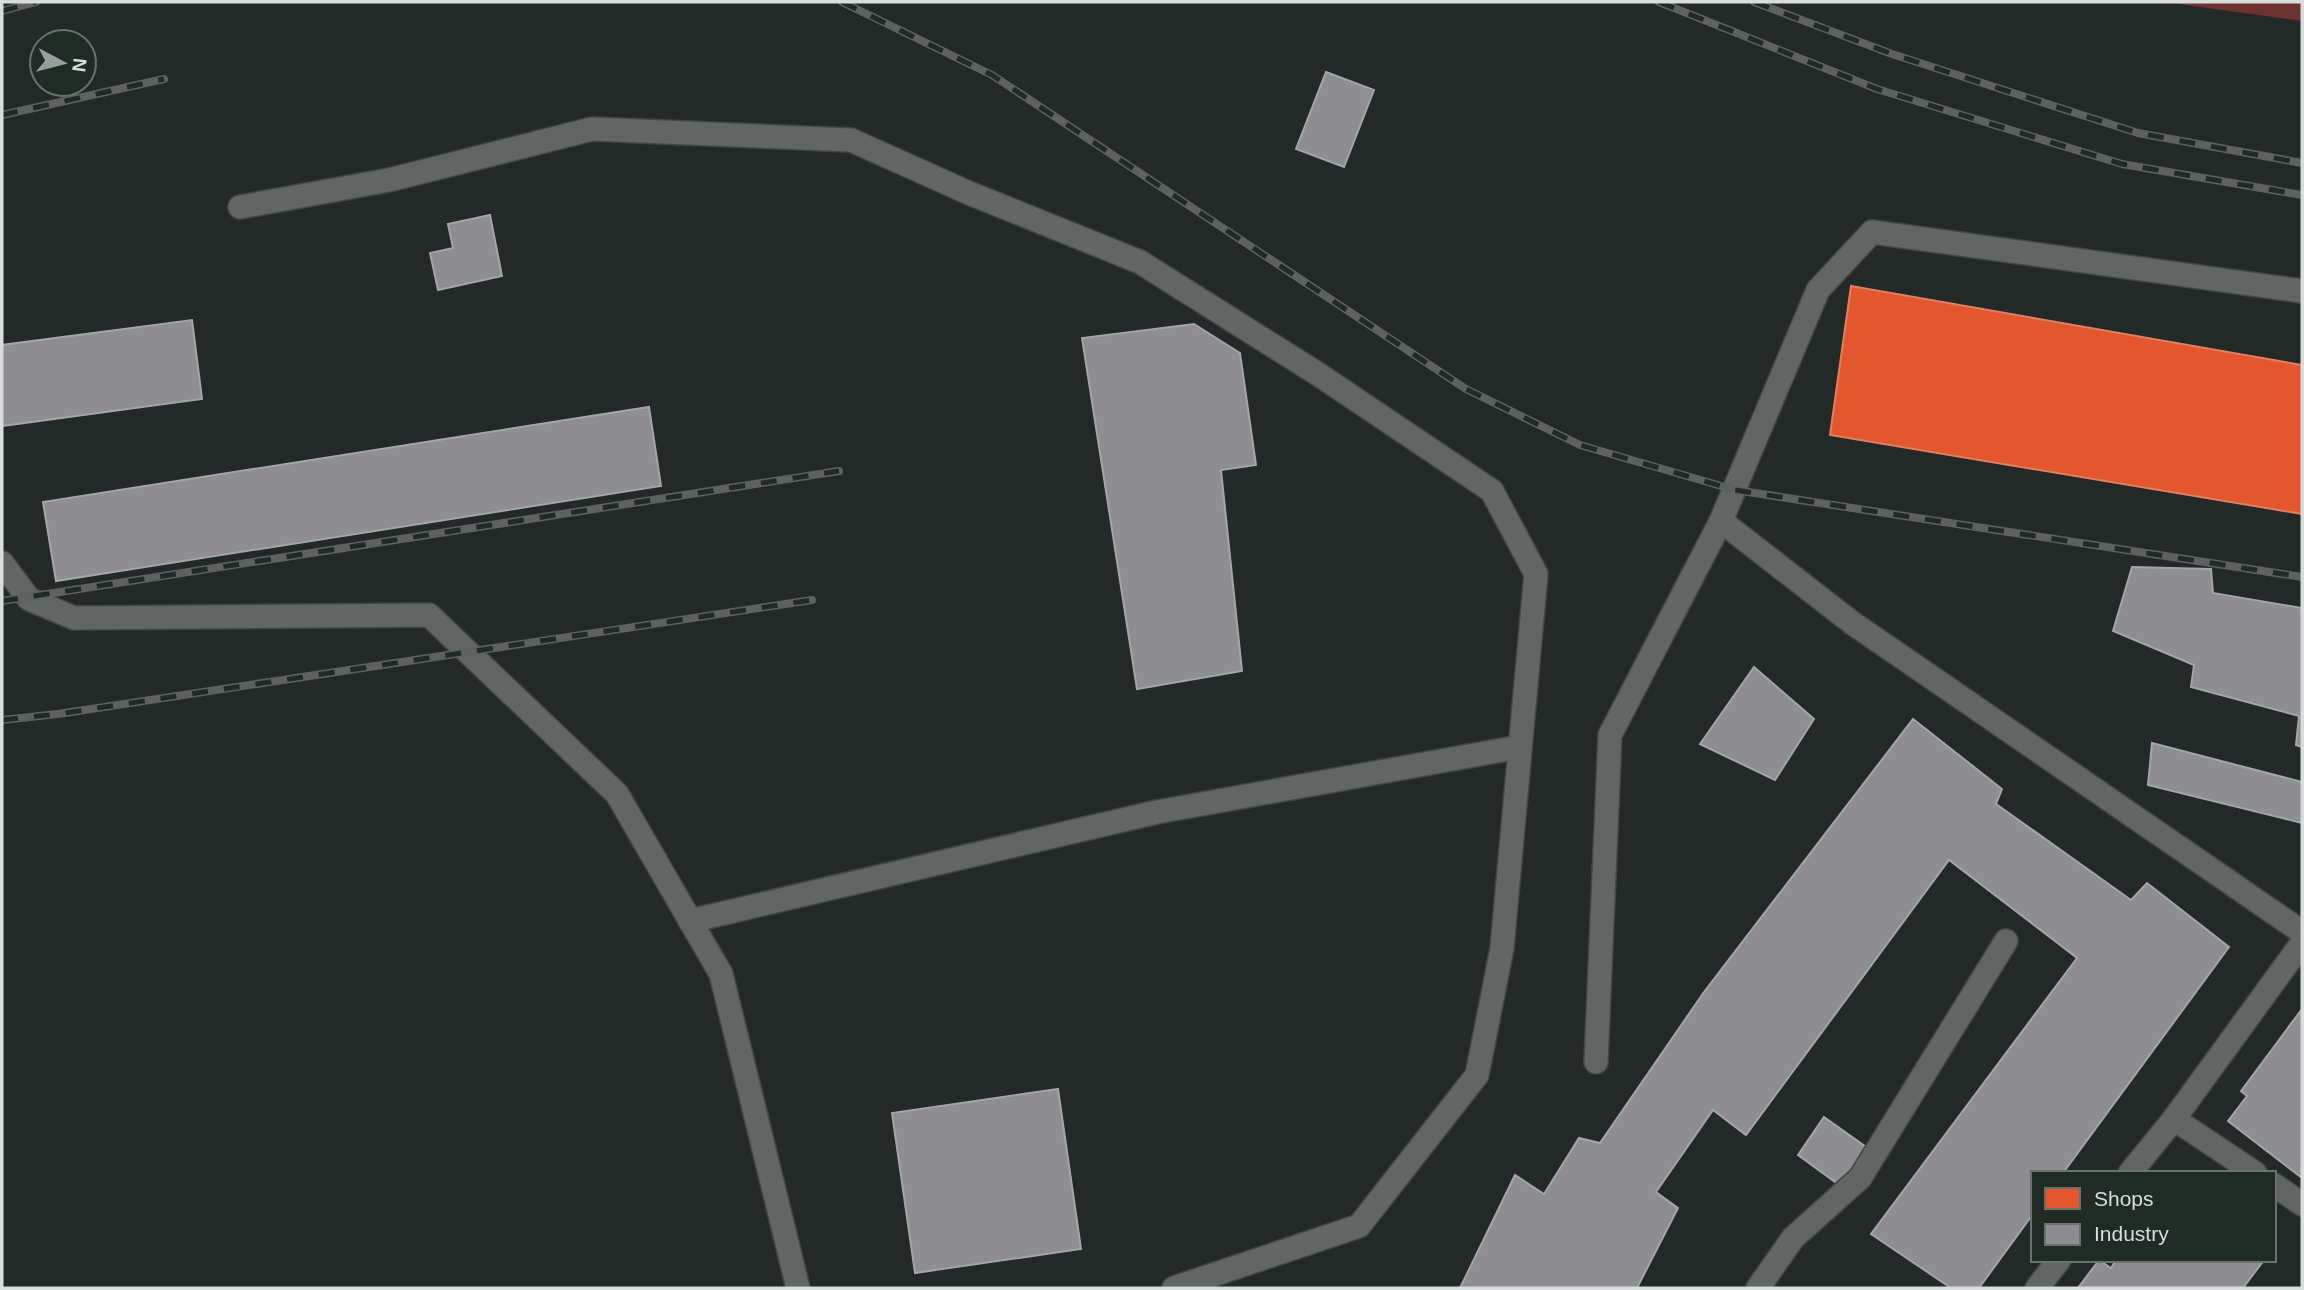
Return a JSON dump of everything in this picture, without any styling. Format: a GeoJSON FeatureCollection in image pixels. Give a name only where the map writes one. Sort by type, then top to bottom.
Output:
{"type":"FeatureCollection","features":[{"type":"Feature","properties":{"kind":"lane"},"geometry":{"type":"LineString","coordinates":[[240,206],[389,180],[592,129],[851,140],[969,193],[1140,262],[1318,374],[1492,491],[1536,574],[1502,948],[1476,1075],[1359,1226],[1174,1288]]}},
{"type":"Feature","properties":{"kind":"lane"},"geometry":{"type":"LineString","coordinates":[[1596,1062],[1609,735],[1721,521],[1818,290],[1872,232],[2302,291]]}},
{"type":"Feature","properties":{"kind":"lane"},"geometry":{"type":"LineString","coordinates":[[1721,521],[1850,622],[2302,932]]}},
{"type":"Feature","properties":{"kind":"lane"},"geometry":{"type":"LineString","coordinates":[[2,563],[29,599],[74,618],[429,615],[617,794],[721,974],[798,1288]]}},
{"type":"Feature","properties":{"kind":"lane"},"geometry":{"type":"LineString","coordinates":[[691,921],[1157,811],[1519,747]]}},
{"type":"Feature","properties":{"kind":"lane"},"geometry":{"type":"LineString","coordinates":[[1768,1285],[1793,1238],[1860,1178],[2006,941]]}},
{"type":"Feature","properties":{"kind":"lane"},"geometry":{"type":"LineString","coordinates":[[2132,1171],[2174,1119],[2302,943]]}},
{"type":"Feature","properties":{"kind":"lane"},"geometry":{"type":"LineString","coordinates":[[2174,1119],[2252,1171]]}},
{"type":"Feature","properties":{"kind":"lane"},"geometry":{"type":"LineString","coordinates":[[2276,1186],[2302,1204]]}},
{"type":"Feature","properties":{"kind":"lane"},"geometry":{"type":"LineString","coordinates":[[2037,1288],[2057,1262]]}},
{"type":"Feature","properties":{"kind":"shaded area"},"geometry":{"type":"Polygon","coordinates":[[[2164,2],[2302,2],[2302,21],[2164,2]]]}},
{"type":"Feature","properties":{"kind":"building: Shops"},"geometry":{"type":"Polygon","coordinates":[[[1851,286],[2302,365],[2302,514],[1830,435],[1851,286]]]}},
{"type":"Feature","properties":{"kind":"building: Industry"},"geometry":{"type":"Polygon","coordinates":[[[1326,72],[1374,90],[1344,167],[1296,149],[1326,72]]]}},
{"type":"Feature","properties":{"kind":"building: Industry"},"geometry":{"type":"Polygon","coordinates":[[[490,215],[502,276],[438,290],[430,253],[453,248],[448,224],[490,215]]]}},
{"type":"Feature","properties":{"kind":"building: Industry"},"geometry":{"type":"Polygon","coordinates":[[[192,320],[202,399],[2,426],[2,345],[192,320]]]}},
{"type":"Feature","properties":{"kind":"building: Industry"},"geometry":{"type":"Polygon","coordinates":[[[1194,324],[1240,353],[1256,465],[1221,470],[1242,671],[1137,689],[1082,338],[1194,324]]]}},
{"type":"Feature","properties":{"kind":"building: Industry"},"geometry":{"type":"Polygon","coordinates":[[[649,407],[661,486],[56,581],[43,502],[649,407]]]}},
{"type":"Feature","properties":{"kind":"building: Industry"},"geometry":{"type":"Polygon","coordinates":[[[2132,567],[2211,569],[2213,593],[2302,608],[2302,747],[2296,745],[2299,716],[2191,687],[2194,665],[2113,631],[2132,567]]]}},
{"type":"Feature","properties":{"kind":"building: Industry"},"geometry":{"type":"Polygon","coordinates":[[[1754,667],[1814,719],[1775,780],[1700,744],[1754,667]]]}},
{"type":"Feature","properties":{"kind":"building: Industry"},"geometry":{"type":"Polygon","coordinates":[[[1913,719],[2002,789],[1996,804],[2131,900],[2147,883],[2229,947],[2064,1171],[2031,1171],[2031,1217],[1979,1288],[1951,1288],[1871,1234],[2077,958],[1949,860],[1746,1135],[1713,1110],[1656,1192],[1678,1208],[1637,1288],[1460,1288],[1515,1175],[1544,1194],[1579,1138],[1600,1143],[1704,992],[1913,719]]]}},
{"type":"Feature","properties":{"kind":"building: Industry"},"geometry":{"type":"Polygon","coordinates":[[[2152,743],[2302,782],[2302,823],[2148,785],[2152,743]]]}},
{"type":"Feature","properties":{"kind":"building: Industry"},"geometry":{"type":"Polygon","coordinates":[[[2302,1009],[2302,1178],[2228,1121],[2247,1096],[2241,1091],[2302,1009]]]}},
{"type":"Feature","properties":{"kind":"building: Industry"},"geometry":{"type":"Polygon","coordinates":[[[1058,1089],[1081,1249],[915,1273],[892,1113],[1058,1089]]]}},
{"type":"Feature","properties":{"kind":"building: Industry"},"geometry":{"type":"Polygon","coordinates":[[[1824,1117],[1869,1149],[1842,1187],[1798,1155],[1824,1117]]]}},
{"type":"Feature","properties":{"kind":"building: Industry"},"geometry":{"type":"Polygon","coordinates":[[[2098,1262],[2111,1268],[2115,1262],[2262,1262],[2243,1288],[2078,1288],[2098,1262]]]}},
{"type":"Feature","properties":{"kind":"railway"},"geometry":{"type":"LineString","coordinates":[[2,11],[36,2]]}},
{"type":"Feature","properties":{"kind":"railway"},"geometry":{"type":"LineString","coordinates":[[842,2],[992,75],[1466,389],[1580,445],[1735,490],[2302,577]]}},
{"type":"Feature","properties":{"kind":"railway"},"geometry":{"type":"LineString","coordinates":[[1659,2],[1877,89],[2122,164],[2302,195]]}},
{"type":"Feature","properties":{"kind":"railway"},"geometry":{"type":"LineString","coordinates":[[1754,2],[1892,54],[2138,133],[2302,163]]}},
{"type":"Feature","properties":{"kind":"railway"},"geometry":{"type":"LineString","coordinates":[[2,115],[164,79]]}},
{"type":"Feature","properties":{"kind":"railway"},"geometry":{"type":"LineString","coordinates":[[2,601],[839,471]]}},
{"type":"Feature","properties":{"kind":"railway"},"geometry":{"type":"LineString","coordinates":[[2,720],[58,714],[812,600]]}}]}
